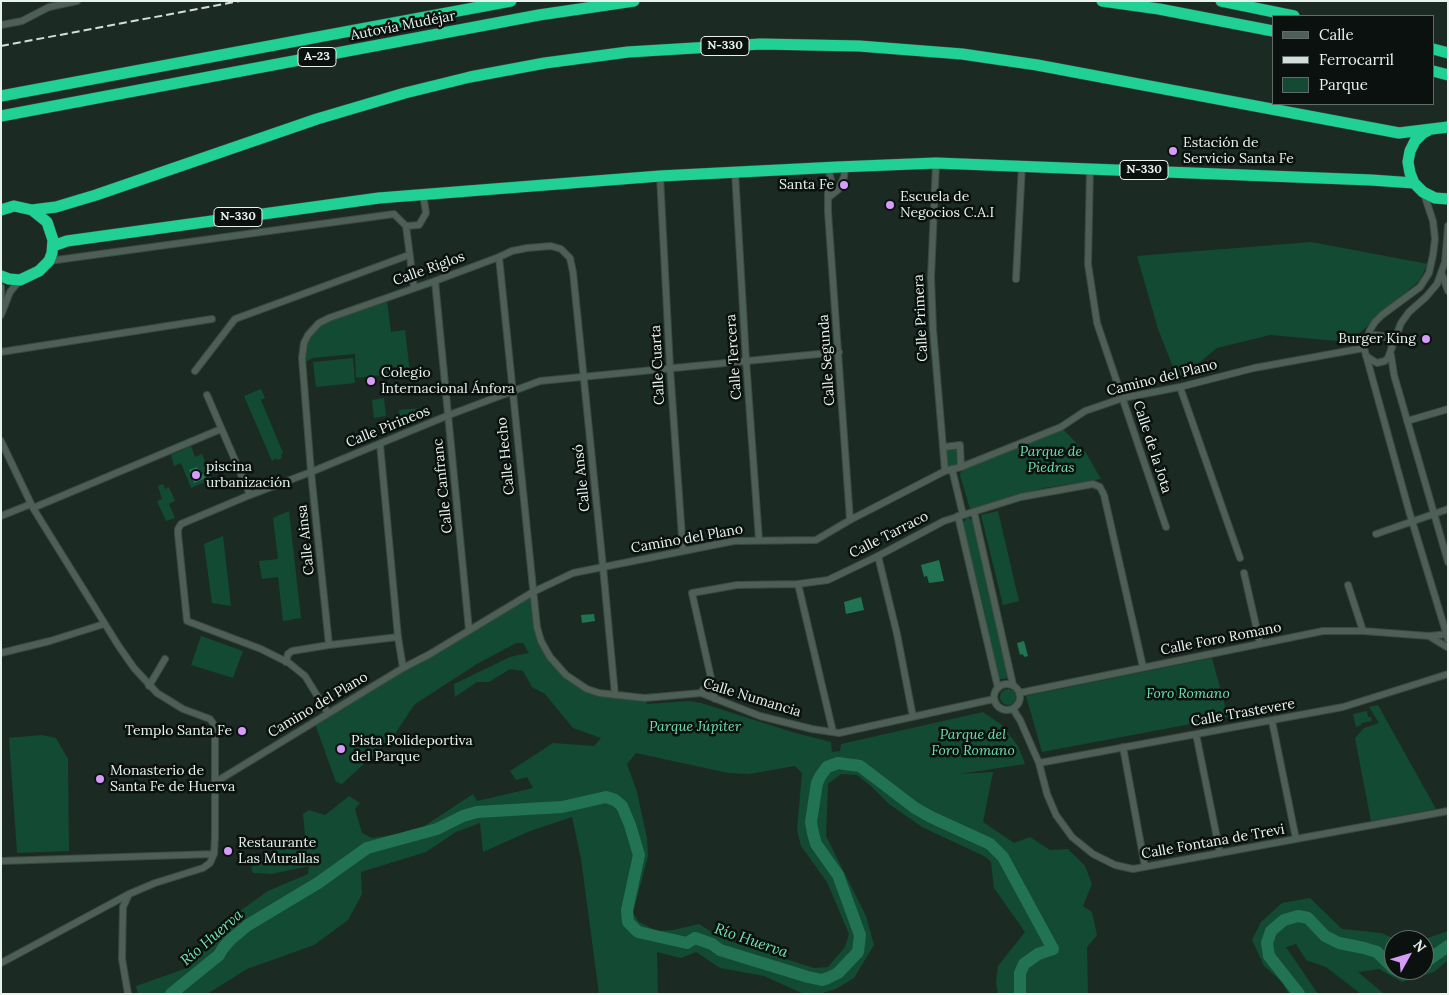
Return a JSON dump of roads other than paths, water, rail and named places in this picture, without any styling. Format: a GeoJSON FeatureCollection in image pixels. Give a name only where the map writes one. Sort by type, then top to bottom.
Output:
{"type":"FeatureCollection","features":[{"type":"Feature","properties":{"kind":"highway","name":"Autovía Mudéjar"},"geometry":{"type":"LineString","coordinates":[[1,96],[511,1]]}},
{"type":"Feature","properties":{"kind":"highway","name":"Autovía Mudéjar"},"geometry":{"type":"LineString","coordinates":[[1,116],[539,15],[634,1]]}},
{"type":"Feature","properties":{"kind":"highway"},"geometry":{"type":"LineString","coordinates":[[1102,1],[1159,9],[1272,31]]}},
{"type":"Feature","properties":{"kind":"highway"},"geometry":{"type":"LineString","coordinates":[[1221,1],[1289,15]]}},
{"type":"Feature","properties":{"kind":"highway","name":"N-330"},"geometry":{"type":"LineString","coordinates":[[2,209],[21,207],[32,210],[56,207],[317,119],[405,93],[470,77],[545,63],[628,52],[751,44],[859,46],[962,54],[1037,65],[1399,132],[1448,127]]}},
{"type":"Feature","properties":{"kind":"highway"},"geometry":{"type":"LineString","coordinates":[[1434,50],[1448,53]]}},
{"type":"Feature","properties":{"kind":"highway"},"geometry":{"type":"LineString","coordinates":[[1434,71],[1448,75]]}},
{"type":"Feature","properties":{"kind":"highway"},"geometry":{"type":"LineString","coordinates":[[1433,128],[1419,137],[1410,151],[1409,167],[1414,183],[1423,192],[1435,198],[1448,199]]}},
{"type":"Feature","properties":{"kind":"highway","name":"N-330"},"geometry":{"type":"LineString","coordinates":[[53,246],[67,241],[379,198],[660,176],[736,172],[936,163],[1022,165],[1414,183]]}},
{"type":"Feature","properties":{"kind":"highway"},"geometry":{"type":"LineString","coordinates":[[1,276],[20,280],[40,271],[49,261],[53,246],[52,234],[47,222],[32,210]]}},
{"type":"Feature","properties":{"kind":"street"},"geometry":{"type":"LineString","coordinates":[[1,25],[22,21],[49,6],[77,1]]}},
{"type":"Feature","properties":{"kind":"street","name":"Calle Primera"},"geometry":{"type":"LineString","coordinates":[[936,163],[931,277],[933,328],[944,447],[961,515],[998,688]]}},
{"type":"Feature","properties":{"kind":"street"},"geometry":{"type":"LineString","coordinates":[[1016,279],[1022,165]]}},
{"type":"Feature","properties":{"kind":"street"},"geometry":{"type":"LineString","coordinates":[[828,198],[838,190],[844,177],[845,167]]}},
{"type":"Feature","properties":{"kind":"street","name":"Calle Segunda"},"geometry":{"type":"LineString","coordinates":[[828,168],[831,180],[828,198],[850,520]]}},
{"type":"Feature","properties":{"kind":"street","name":"Calle de la Jota"},"geometry":{"type":"LineString","coordinates":[[1090,168],[1088,264],[1097,322],[1166,527]]}},
{"type":"Feature","properties":{"kind":"street","name":"Calle Tercera"},"geometry":{"type":"LineString","coordinates":[[736,172],[746,360],[759,540]]}},
{"type":"Feature","properties":{"kind":"street","name":"Calle Cuarta"},"geometry":{"type":"LineString","coordinates":[[660,176],[670,368],[683,552]]}},
{"type":"Feature","properties":{"kind":"street"},"geometry":{"type":"LineString","coordinates":[[1423,192],[1433,221],[1435,240],[1429,274],[1420,287],[1375,322],[1364,348],[1447,642]]}},
{"type":"Feature","properties":{"kind":"street"},"geometry":{"type":"LineString","coordinates":[[406,226],[419,225],[426,213],[423,194]]}},
{"type":"Feature","properties":{"kind":"street"},"geometry":{"type":"LineString","coordinates":[[49,261],[394,214],[406,226],[414,288]]}},
{"type":"Feature","properties":{"kind":"street"},"geometry":{"type":"LineString","coordinates":[[1448,226],[1447,255],[1442,274],[1432,291],[1409,312],[1401,323],[1390,355],[1394,375],[1448,562]]}},
{"type":"Feature","properties":{"kind":"street","name":"Calle Riglos"},"geometry":{"type":"LineString","coordinates":[[304,343],[312,329],[329,318],[435,281],[499,257],[512,250],[551,246],[561,249],[570,258]]}},
{"type":"Feature","properties":{"kind":"street"},"geometry":{"type":"LineString","coordinates":[[195,371],[235,319],[409,254]]}},
{"type":"Feature","properties":{"kind":"street","name":"Calle Hecho"},"geometry":{"type":"LineString","coordinates":[[499,257],[533,592]]}},
{"type":"Feature","properties":{"kind":"street","name":"Calle Ansó"},"geometry":{"type":"LineString","coordinates":[[570,258],[584,376],[615,695]]}},
{"type":"Feature","properties":{"kind":"street"},"geometry":{"type":"LineString","coordinates":[[1442,274],[1448,291]]}},
{"type":"Feature","properties":{"kind":"street"},"geometry":{"type":"LineString","coordinates":[[1,315],[10,292],[20,280]]}},
{"type":"Feature","properties":{"kind":"street","name":"Calle Canfranc"},"geometry":{"type":"LineString","coordinates":[[435,281],[469,630]]}},
{"type":"Feature","properties":{"kind":"street"},"geometry":{"type":"LineString","coordinates":[[1,287],[1,303]]}},
{"type":"Feature","properties":{"kind":"street"},"geometry":{"type":"LineString","coordinates":[[1,352],[212,319]]}},
{"type":"Feature","properties":{"kind":"street"},"geometry":{"type":"LineString","coordinates":[[1367,341],[1379,335],[1388,339],[1392,347]]}},
{"type":"Feature","properties":{"kind":"street","name":"Calle Ainsa"},"geometry":{"type":"LineString","coordinates":[[304,343],[302,358],[311,472],[329,645]]}},
{"type":"Feature","properties":{"kind":"street","name":"Camino del Plano"},"geometry":{"type":"LineString","coordinates":[[214,783],[403,668],[533,592],[573,573],[734,541],[816,540],[850,520],[949,470],[961,467],[1061,427],[1085,411],[1123,398],[1180,387],[1254,368],[1364,348]]}},
{"type":"Feature","properties":{"kind":"street","name":"Calle Pirineos"},"geometry":{"type":"LineString","coordinates":[[286,662],[261,649],[187,621],[178,534],[178,528],[182,524],[250,495],[540,380],[839,352]]}},
{"type":"Feature","properties":{"kind":"street"},"geometry":{"type":"LineString","coordinates":[[1366,356],[1377,362],[1385,361],[1390,355]]}},
{"type":"Feature","properties":{"kind":"street"},"geometry":{"type":"LineString","coordinates":[[1180,387],[1240,558]]}},
{"type":"Feature","properties":{"kind":"street"},"geometry":{"type":"LineString","coordinates":[[207,395],[250,495]]}},
{"type":"Feature","properties":{"kind":"street"},"geometry":{"type":"LineString","coordinates":[[1407,421],[1448,409]]}},
{"type":"Feature","properties":{"kind":"street"},"geometry":{"type":"LineString","coordinates":[[1,516],[32,506],[221,428]]}},
{"type":"Feature","properties":{"kind":"street"},"geometry":{"type":"LineString","coordinates":[[1,441],[32,506],[104,624],[134,668],[149,686],[166,699],[183,709],[213,721],[215,733],[215,838],[214,854],[210,863],[202,868],[155,883],[129,894],[1,963]]}},
{"type":"Feature","properties":{"kind":"street"},"geometry":{"type":"LineString","coordinates":[[380,444],[398,637],[403,668]]}},
{"type":"Feature","properties":{"kind":"street"},"geometry":{"type":"LineString","coordinates":[[944,447],[960,444],[961,467]]}},
{"type":"Feature","properties":{"kind":"street","name":"Calle Tarraco"},"geometry":{"type":"LineString","coordinates":[[711,678],[692,594],[737,585],[798,584],[828,580],[944,521],[1021,497],[1092,484],[1097,484],[1104,495],[1143,667]]}},
{"type":"Feature","properties":{"kind":"street"},"geometry":{"type":"LineString","coordinates":[[1376,534],[1448,509]]}},
{"type":"Feature","properties":{"kind":"street"},"geometry":{"type":"LineString","coordinates":[[974,512],[1013,685],[1020,693],[1020,700],[1013,709],[1001,709],[994,699],[994,695],[998,688],[1005,684],[1013,685]]}},
{"type":"Feature","properties":{"kind":"street"},"geometry":{"type":"LineString","coordinates":[[878,556],[897,634],[913,716]]}},
{"type":"Feature","properties":{"kind":"street"},"geometry":{"type":"LineString","coordinates":[[1244,573],[1260,643]]}},
{"type":"Feature","properties":{"kind":"street"},"geometry":{"type":"LineString","coordinates":[[798,584],[833,732]]}},
{"type":"Feature","properties":{"kind":"street"},"geometry":{"type":"LineString","coordinates":[[1348,585],[1363,631]]}},
{"type":"Feature","properties":{"kind":"street","name":"Calle Numancia"},"geometry":{"type":"LineString","coordinates":[[533,592],[539,633],[544,647],[556,666],[574,681],[587,689],[599,693],[645,698],[701,693],[760,716],[812,729],[838,733],[994,699]]}},
{"type":"Feature","properties":{"kind":"street"},"geometry":{"type":"LineString","coordinates":[[1,653],[50,641],[104,624]]}},
{"type":"Feature","properties":{"kind":"street","name":"Calle Foro Romano"},"geometry":{"type":"LineString","coordinates":[[1020,693],[1322,631],[1363,631],[1429,636],[1447,642]]}},
{"type":"Feature","properties":{"kind":"street","name":"Calle Foro Romano"},"geometry":{"type":"LineString","coordinates":[[1429,636],[1447,642]]}},
{"type":"Feature","properties":{"kind":"street"},"geometry":{"type":"LineString","coordinates":[[328,713],[304,676],[286,662],[288,654],[292,651],[329,645],[398,637]]}},
{"type":"Feature","properties":{"kind":"street"},"geometry":{"type":"LineString","coordinates":[[149,686],[165,659]]}},
{"type":"Feature","properties":{"kind":"street","name":"Calle Trastevere"},"geometry":{"type":"LineString","coordinates":[[1039,763],[1344,708],[1448,674]]}},
{"type":"Feature","properties":{"kind":"street"},"geometry":{"type":"LineString","coordinates":[[701,693],[711,678]]}},
{"type":"Feature","properties":{"kind":"street"},"geometry":{"type":"LineString","coordinates":[[711,678],[715,699]]}},
{"type":"Feature","properties":{"kind":"street","name":"Calle Fontana de Trevi"},"geometry":{"type":"LineString","coordinates":[[1013,709],[1020,720],[1039,763],[1047,794],[1056,815],[1072,837],[1093,854],[1114,865],[1133,869],[1448,811]]}},
{"type":"Feature","properties":{"kind":"street"},"geometry":{"type":"LineString","coordinates":[[1272,721],[1296,839]]}},
{"type":"Feature","properties":{"kind":"street"},"geometry":{"type":"LineString","coordinates":[[1196,734],[1220,853]]}},
{"type":"Feature","properties":{"kind":"street"},"geometry":{"type":"LineString","coordinates":[[1123,747],[1145,867]]}},
{"type":"Feature","properties":{"kind":"street"},"geometry":{"type":"LineString","coordinates":[[1,867],[5,861],[214,854]]}},
{"type":"Feature","properties":{"kind":"street"},"geometry":{"type":"LineString","coordinates":[[128,994],[122,958],[122,941],[123,907],[129,894]]}},
{"type":"Feature","properties":{"kind":"waterway","name":"Río Huerva"},"geometry":{"type":"LineString","coordinates":[[171,994],[219,955],[230,940],[248,925],[318,883],[367,848],[437,829],[463,816],[477,812],[562,807],[606,797],[615,800],[622,806],[639,855],[627,910],[628,922],[638,932],[687,943],[695,938],[712,944],[720,950],[808,977],[822,980],[828,978],[838,973],[858,952],[860,935],[838,875],[816,844],[811,822],[817,783],[827,767],[838,763],[860,766],[915,808],[990,844],[1003,857],[1053,949],[1038,954],[1024,964],[1020,973],[1020,994]]}},
{"type":"Feature","properties":{"kind":"waterway","name":"Río Huerva"},"geometry":{"type":"LineString","coordinates":[[1299,994],[1269,956],[1267,943],[1271,931],[1284,920],[1298,916],[1308,918],[1325,936],[1339,943],[1377,952],[1384,959]]}},
{"type":"Feature","properties":{"kind":"waterway","name":"Río Huerva"},"geometry":{"type":"LineString","coordinates":[[1434,956],[1448,946]]}},
{"type":"Feature","properties":{"kind":"railway"},"geometry":{"type":"LineString","coordinates":[[1,46],[240,1]]}},
{"type":"Feature","properties":{"kind":"place","name":"Estación de Servicio Santa Fe"},"geometry":{"type":"Point","coordinates":[1173,151]}},
{"type":"Feature","properties":{"kind":"place","name":"Santa Fe"},"geometry":{"type":"Point","coordinates":[844,185]}},
{"type":"Feature","properties":{"kind":"place","name":"Escuela de Negocios C.A.I"},"geometry":{"type":"Point","coordinates":[890,205]}},
{"type":"Feature","properties":{"kind":"place","name":"Burger King"},"geometry":{"type":"Point","coordinates":[1426,339]}},
{"type":"Feature","properties":{"kind":"place","name":"Colegio Internacional Ánfora"},"geometry":{"type":"Point","coordinates":[371,381]}},
{"type":"Feature","properties":{"kind":"place","name":"piscina urbanización"},"geometry":{"type":"Point","coordinates":[196,475]}},
{"type":"Feature","properties":{"kind":"place","name":"Templo Santa Fe"},"geometry":{"type":"Point","coordinates":[242,731]}},
{"type":"Feature","properties":{"kind":"place","name":"Pista Polideportiva del Parque"},"geometry":{"type":"Point","coordinates":[341,749]}},
{"type":"Feature","properties":{"kind":"place","name":"Monasterio de Santa Fe de Huerva"},"geometry":{"type":"Point","coordinates":[100,779]}},
{"type":"Feature","properties":{"kind":"place","name":"Restaurante Las Murallas"},"geometry":{"type":"Point","coordinates":[228,851]}},
{"type":"Feature","properties":{"kind":"park label","name":"Parque de Piedras"},"geometry":{"type":"Point","coordinates":[1051,460]}},
{"type":"Feature","properties":{"kind":"park label","name":"Foro Romano"},"geometry":{"type":"Point","coordinates":[1188,694]}},
{"type":"Feature","properties":{"kind":"park label","name":"Parque Júpiter"},"geometry":{"type":"Point","coordinates":[695,727]}},
{"type":"Feature","properties":{"kind":"park label","name":"Parque del Foro Romano"},"geometry":{"type":"Point","coordinates":[973,744]}}]}
